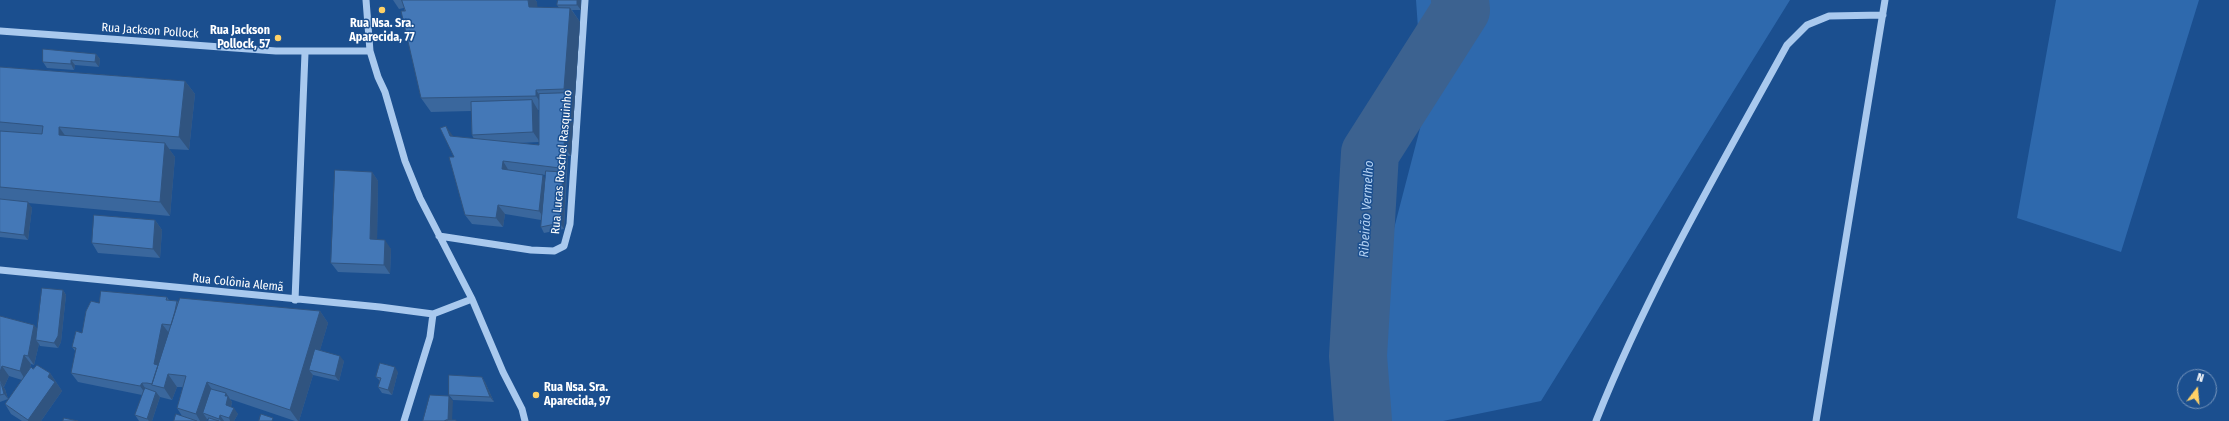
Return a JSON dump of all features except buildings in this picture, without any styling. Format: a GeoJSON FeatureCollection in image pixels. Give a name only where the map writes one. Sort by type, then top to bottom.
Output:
{"type":"FeatureCollection","features":[{"type":"Feature","properties":{"kind":"street"},"geometry":{"type":"LineString","coordinates":[[366,0],[370,52],[385,92],[405,161],[420,198],[472,299],[503,372],[522,409],[525,421]]}},
{"type":"Feature","properties":{"kind":"street","name":"Rua Lucas Roschel Rasquinho"},"geometry":{"type":"LineString","coordinates":[[439,236],[531,250],[554,250],[564,246],[570,224],[585,0]]}},
{"type":"Feature","properties":{"kind":"street"},"geometry":{"type":"LineString","coordinates":[[1816,421],[1886,0]]}},
{"type":"Feature","properties":{"kind":"street"},"geometry":{"type":"LineString","coordinates":[[1596,421],[1614,374],[1672,254],[1787,45],[1807,25],[1829,16],[1883,14]]}},
{"type":"Feature","properties":{"kind":"street","name":"Rua Jackson Pollock"},"geometry":{"type":"LineString","coordinates":[[0,31],[305,52],[370,52]]}},
{"type":"Feature","properties":{"kind":"street"},"geometry":{"type":"LineString","coordinates":[[295,300],[305,52]]}},
{"type":"Feature","properties":{"kind":"street","name":"Rua Colônia Alemã"},"geometry":{"type":"LineString","coordinates":[[0,270],[295,300],[380,307],[433,314],[472,299]]}},
{"type":"Feature","properties":{"kind":"street"},"geometry":{"type":"LineString","coordinates":[[404,421],[430,337],[433,314]]}},
{"type":"Feature","properties":{"kind":"shaded area"},"geometry":{"type":"Polygon","coordinates":[[[1416,0],[1790,0],[1541,401],[1443,421],[1337,421],[1372,313],[1424,113],[1416,0]]]}},
{"type":"Feature","properties":{"kind":"shaded area"},"geometry":{"type":"Polygon","coordinates":[[[2056,0],[2199,0],[2121,252],[2017,218],[2056,0]]]}},
{"type":"Feature","properties":{"kind":"waterway","name":"Ribeirão Vermelho"},"geometry":{"type":"LineString","coordinates":[[1363,421],[1358,356],[1370,153],[1461,10],[1460,0]]}},
{"type":"Feature","properties":{"kind":"place","name":"Rua Nsa. Sra. Aparecida, 77"},"geometry":{"type":"Point","coordinates":[382,10]}},
{"type":"Feature","properties":{"kind":"place","name":"Rua Jackson Pollock, 57"},"geometry":{"type":"Point","coordinates":[278,38]}},
{"type":"Feature","properties":{"kind":"place","name":"Rua Nsa. Sra. Aparecida, 97"},"geometry":{"type":"Point","coordinates":[536,395]}}]}
